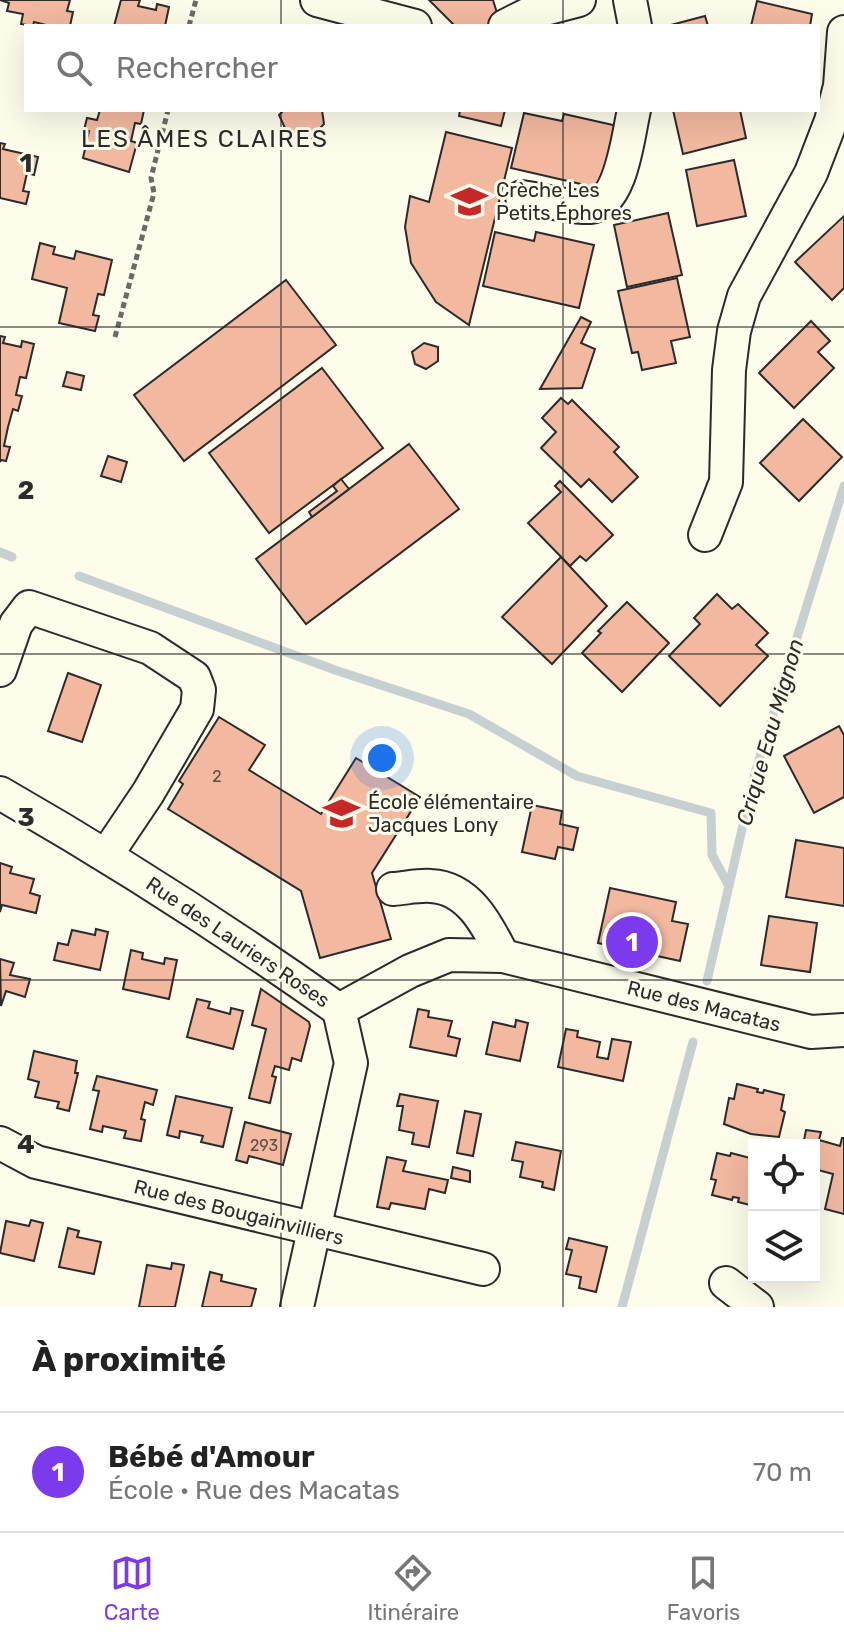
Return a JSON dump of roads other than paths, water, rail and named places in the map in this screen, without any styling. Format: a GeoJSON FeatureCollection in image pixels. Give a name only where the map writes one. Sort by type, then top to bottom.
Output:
{"type":"FeatureCollection","features":[{"type":"Feature","properties":{"kind":"street"},"geometry":{"type":"LineString","coordinates":[[317,0],[407,24]]}},
{"type":"Feature","properties":{"kind":"street"},"geometry":{"type":"LineString","coordinates":[[523,13],[579,0]]}},
{"type":"Feature","properties":{"kind":"street"},"geometry":{"type":"LineString","coordinates":[[630,0],[635,24]]}},
{"type":"Feature","properties":{"kind":"street"},"geometry":{"type":"LineString","coordinates":[[705,535],[726,482],[729,370],[734,331],[744,296],[811,173],[826,134],[840,86],[844,32]]}},
{"type":"Feature","properties":{"kind":"street"},"geometry":{"type":"LineString","coordinates":[[522,197],[590,207],[602,203],[617,183],[634,112]]}},
{"type":"Feature","properties":{"kind":"street"},"geometry":{"type":"LineString","coordinates":[[0,670],[16,624],[29,607],[150,648],[194,677],[199,690],[197,709],[148,793],[107,854]]}},
{"type":"Feature","properties":{"kind":"street","name":"Rue des Lauriers Roses"},"geometry":{"type":"LineString","coordinates":[[0,793],[107,854],[339,1010],[351,1063],[297,1307]]}},
{"type":"Feature","properties":{"kind":"street"},"geometry":{"type":"LineString","coordinates":[[393,889],[432,886],[452,891],[472,906],[487,924],[503,956]]}},
{"type":"Feature","properties":{"kind":"street","name":"Rue des Macatas"},"geometry":{"type":"LineString","coordinates":[[339,1010],[410,971],[449,955],[503,956],[811,1032],[844,1030]]}},
{"type":"Feature","properties":{"kind":"street","name":"Rue des Bougainvilliers"},"geometry":{"type":"LineString","coordinates":[[0,1143],[36,1162],[483,1269]]}},
{"type":"Feature","properties":{"kind":"street"},"geometry":{"type":"LineString","coordinates":[[726,1283],[757,1307]]}},
{"type":"Feature","properties":{"kind":"waterway","name":"Crique Eau Mignon"},"geometry":{"type":"LineString","coordinates":[[707,981],[755,773],[844,486]]}},
{"type":"Feature","properties":{"kind":"waterway"},"geometry":{"type":"LineString","coordinates":[[0,552],[12,557]]}},
{"type":"Feature","properties":{"kind":"waterway"},"geometry":{"type":"LineString","coordinates":[[79,576],[335,670],[469,714],[577,776],[711,813],[712,855],[729,886]]}},
{"type":"Feature","properties":{"kind":"waterway","name":"Crique Eau Mignon"},"geometry":{"type":"LineString","coordinates":[[622,1307],[693,1042]]}},
{"type":"Feature","properties":{"kind":"place","name":"Crèche Les Petits Éphores"},"geometry":{"type":"Point","coordinates":[470,201]}},
{"type":"Feature","properties":{"kind":"place","name":"École élémentaire Jacques Lony"},"geometry":{"type":"Point","coordinates":[342,813]}},
{"type":"Feature","properties":{"kind":"place","name":"Bébé d'Amour"},"geometry":{"type":"Point","coordinates":[632,942]}},
{"type":"Feature","properties":{"kind":"district","name":"LES ÂMES CLAIRES"},"geometry":{"type":"Point","coordinates":[205,139]}}]}
